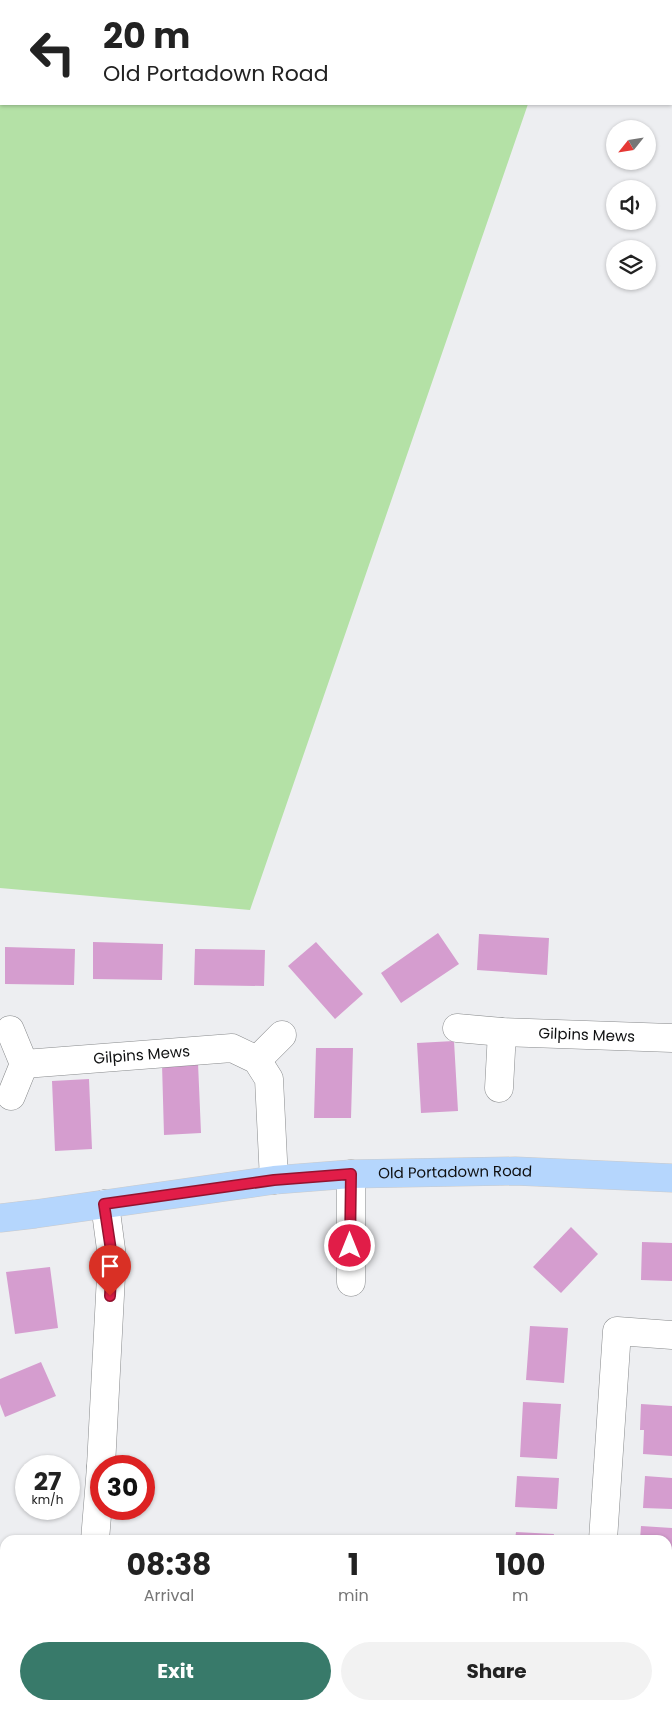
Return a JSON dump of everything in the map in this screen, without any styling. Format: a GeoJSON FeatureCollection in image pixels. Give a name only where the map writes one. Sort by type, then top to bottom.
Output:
{"type":"FeatureCollection","features":[{"type":"Feature","properties":{"kind":"main road","name":"Old Portadown Road"},"geometry":{"type":"LineString","coordinates":[[0,1218],[274,1180],[351,1174],[515,1171],[672,1178]]}},
{"type":"Feature","properties":{"kind":"street","name":"Gilpins Mews"},"geometry":{"type":"LineString","coordinates":[[457,1028],[502,1032],[672,1038]]}},
{"type":"Feature","properties":{"kind":"street"},"geometry":{"type":"LineString","coordinates":[[10,1030],[24,1064],[11,1096]]}},
{"type":"Feature","properties":{"kind":"street"},"geometry":{"type":"LineString","coordinates":[[499,1088],[502,1032]]}},
{"type":"Feature","properties":{"kind":"street"},"geometry":{"type":"LineString","coordinates":[[274,1180],[268,1079],[257,1060],[282,1035]]}},
{"type":"Feature","properties":{"kind":"street","name":"Gilpins Mews"},"geometry":{"type":"LineString","coordinates":[[24,1064],[232,1048],[257,1060]]}},
{"type":"Feature","properties":{"kind":"street"},"geometry":{"type":"LineString","coordinates":[[350,1282],[351,1174]]}},
{"type":"Feature","properties":{"kind":"street"},"geometry":{"type":"LineString","coordinates":[[102,1455],[112,1257],[104,1204]]}},
{"type":"Feature","properties":{"kind":"street"},"geometry":{"type":"LineString","coordinates":[[603,1535],[618,1331],[672,1334]]}},
{"type":"Feature","properties":{"kind":"street"},"geometry":{"type":"LineString","coordinates":[[95,1535],[97,1520]]}},
{"type":"Feature","properties":{"kind":"green space"},"geometry":{"type":"Polygon","coordinates":[[[0,105],[528,105],[250,910],[0,888],[0,105]]]}},
{"type":"Feature","properties":{"kind":"building"},"geometry":{"type":"Polygon","coordinates":[[[438,933],[459,964],[401,1003],[381,973],[438,933]]]}},
{"type":"Feature","properties":{"kind":"building"},"geometry":{"type":"Polygon","coordinates":[[[479,934],[549,938],[547,975],[477,970],[479,934]]]}},
{"type":"Feature","properties":{"kind":"building"},"geometry":{"type":"Polygon","coordinates":[[[93,942],[163,944],[162,980],[93,979],[93,942]]]}},
{"type":"Feature","properties":{"kind":"building"},"geometry":{"type":"Polygon","coordinates":[[[316,942],[363,994],[335,1019],[288,966],[316,942]]]}},
{"type":"Feature","properties":{"kind":"building"},"geometry":{"type":"Polygon","coordinates":[[[5,947],[75,949],[74,985],[5,984],[5,947]]]}},
{"type":"Feature","properties":{"kind":"building"},"geometry":{"type":"Polygon","coordinates":[[[195,949],[265,950],[264,986],[194,985],[195,949]]]}},
{"type":"Feature","properties":{"kind":"building"},"geometry":{"type":"Polygon","coordinates":[[[454,1041],[458,1111],[421,1113],[417,1043],[454,1041]]]}},
{"type":"Feature","properties":{"kind":"building"},"geometry":{"type":"Polygon","coordinates":[[[316,1048],[353,1048],[351,1118],[314,1118],[316,1048]]]}},
{"type":"Feature","properties":{"kind":"building"},"geometry":{"type":"Polygon","coordinates":[[[198,1063],[201,1133],[164,1135],[162,1064],[198,1063]]]}},
{"type":"Feature","properties":{"kind":"building"},"geometry":{"type":"Polygon","coordinates":[[[89,1079],[92,1149],[55,1151],[52,1081],[89,1079]]]}},
{"type":"Feature","properties":{"kind":"building"},"geometry":{"type":"Polygon","coordinates":[[[571,1227],[598,1254],[561,1293],[533,1267],[571,1227]]]}},
{"type":"Feature","properties":{"kind":"building"},"geometry":{"type":"Polygon","coordinates":[[[642,1242],[672,1243],[672,1281],[641,1280],[642,1242]]]}},
{"type":"Feature","properties":{"kind":"building"},"geometry":{"type":"Polygon","coordinates":[[[50,1267],[58,1328],[15,1334],[6,1272],[50,1267]]]}},
{"type":"Feature","properties":{"kind":"building"},"geometry":{"type":"Polygon","coordinates":[[[530,1326],[568,1328],[564,1383],[526,1380],[530,1326]]]}},
{"type":"Feature","properties":{"kind":"building"},"geometry":{"type":"Polygon","coordinates":[[[41,1362],[56,1396],[5,1417],[0,1404],[0,1379],[41,1362]]]}},
{"type":"Feature","properties":{"kind":"building"},"geometry":{"type":"Polygon","coordinates":[[[523,1402],[561,1404],[557,1459],[520,1457],[523,1402]]]}},
{"type":"Feature","properties":{"kind":"building"},"geometry":{"type":"Polygon","coordinates":[[[641,1404],[672,1406],[672,1456],[643,1454],[644,1430],[640,1430],[641,1404]]]}},
{"type":"Feature","properties":{"kind":"building"},"geometry":{"type":"Polygon","coordinates":[[[517,1476],[559,1478],[557,1509],[515,1507],[517,1476]]]}},
{"type":"Feature","properties":{"kind":"building"},"geometry":{"type":"Polygon","coordinates":[[[645,1476],[672,1478],[672,1509],[643,1508],[645,1476]]]}},
{"type":"Feature","properties":{"kind":"building"},"geometry":{"type":"Polygon","coordinates":[[[641,1526],[672,1528],[672,1535],[640,1535],[641,1526]]]}},
{"type":"Feature","properties":{"kind":"building"},"geometry":{"type":"Polygon","coordinates":[[[516,1532],[554,1534],[554,1535],[516,1535],[516,1532]]]}},
{"type":"Feature","properties":{"kind":"route"},"geometry":{"type":"LineString","coordinates":[[110,1296],[112,1257],[104,1204],[224,1189],[274,1180],[351,1174],[350,1246]]}}]}
